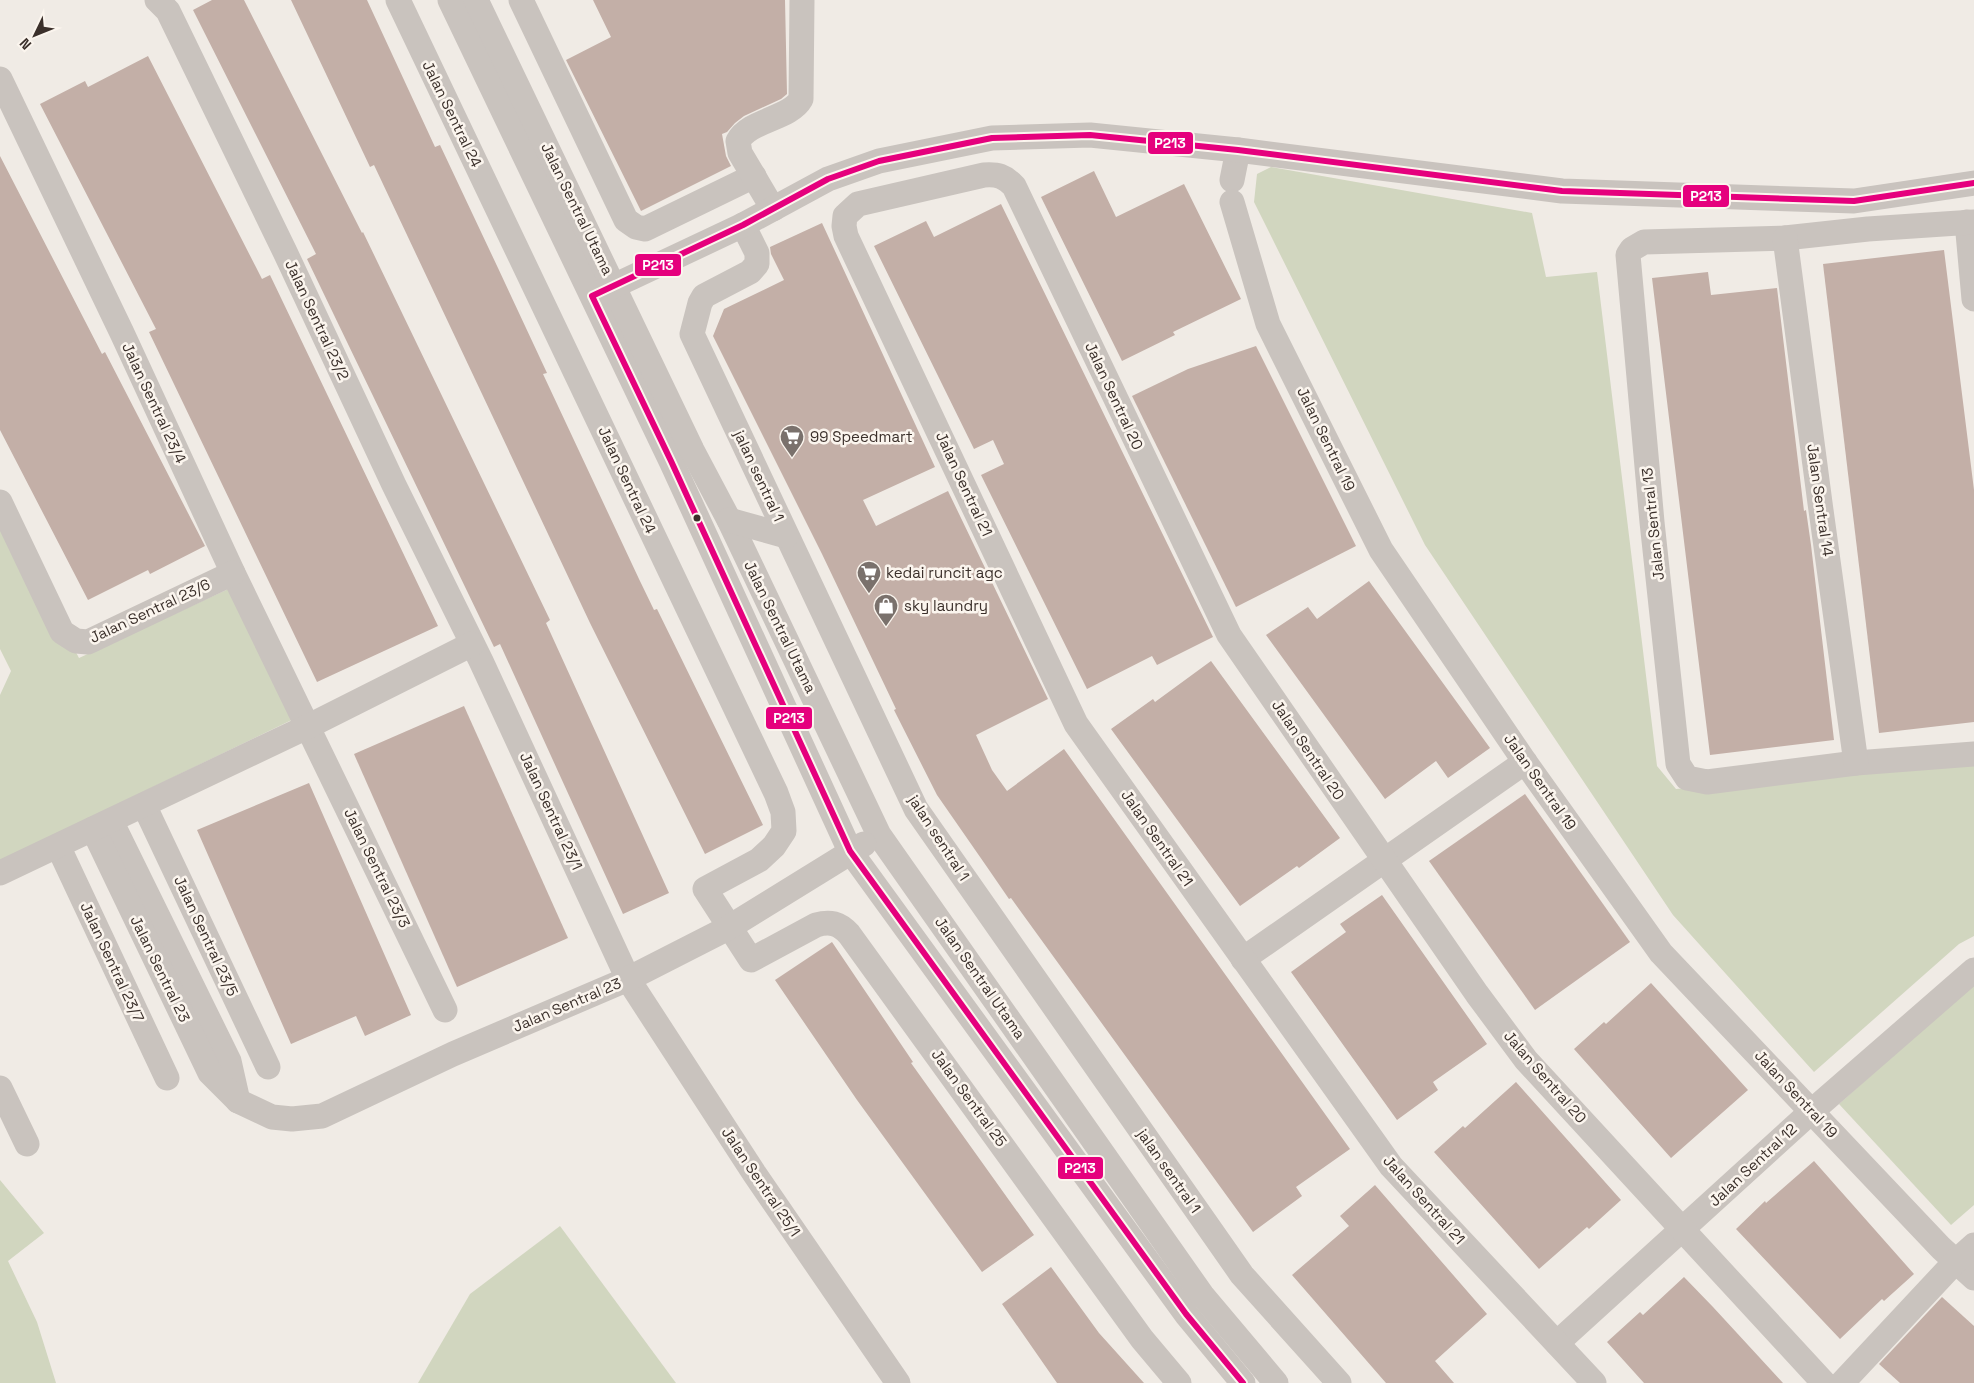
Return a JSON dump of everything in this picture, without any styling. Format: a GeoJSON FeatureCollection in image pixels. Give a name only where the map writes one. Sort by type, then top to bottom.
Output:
{"type":"FeatureCollection","features":[{"type":"Feature","properties":{"kind":"street","name":"Jalan Sentral 23/2"},"geometry":{"type":"LineString","coordinates":[[157,0],[168,10],[394,485],[472,644]]}},
{"type":"Feature","properties":{"kind":"street","name":"Jalan Sentral 24"},"geometry":{"type":"LineString","coordinates":[[398,0],[780,806],[784,831],[774,846],[760,860],[705,889],[728,928]]}},
{"type":"Feature","properties":{"kind":"street","name":"Jalan Sentral Utama"},"geometry":{"type":"LineString","coordinates":[[450,0],[603,291],[729,520],[880,835],[1202,1295],[1276,1383]]}},
{"type":"Feature","properties":{"kind":"street","name":"Jalan Sentral Utama"},"geometry":{"type":"LineString","coordinates":[[476,0],[603,291],[671,461],[850,851],[1186,1314],[1243,1383]]}},
{"type":"Feature","properties":{"kind":"street"},"geometry":{"type":"LineString","coordinates":[[520,0],[626,220],[636,227],[645,229],[754,176]]}},
{"type":"Feature","properties":{"kind":"street"},"geometry":{"type":"LineString","coordinates":[[774,209],[738,147],[741,136],[794,106],[801,99],[802,0]]}},
{"type":"Feature","properties":{"kind":"street","name":"Jalan Sentral 23/4"},"geometry":{"type":"LineString","coordinates":[[0,79],[122,333],[233,573],[309,726]]}},
{"type":"Feature","properties":{"kind":"street"},"geometry":{"type":"LineString","coordinates":[[603,291],[743,225],[828,179],[879,161],[992,138],[1090,135],[1238,150],[1562,192],[1854,202],[1974,183]]}},
{"type":"Feature","properties":{"kind":"street","name":"Jalan Sentral 19"},"geometry":{"type":"LineString","coordinates":[[1238,150],[1232,191],[1268,324],[1381,550],[1525,762],[1661,952],[1956,1262],[1974,1278]]}},
{"type":"Feature","properties":{"kind":"street","name":"Jalan Sentral 20"},"geometry":{"type":"LineString","coordinates":[[845,216],[858,204],[984,176],[996,174],[1005,177],[1014,186],[1229,635],[1477,994],[1526,1060],[1684,1229],[1824,1383]]}},
{"type":"Feature","properties":{"kind":"street","name":"Jalan Sentral 21"},"geometry":{"type":"LineString","coordinates":[[845,216],[846,236],[1076,724],[1391,1166],[1594,1383]]}},
{"type":"Feature","properties":{"kind":"street"},"geometry":{"type":"LineString","coordinates":[[1785,238],[1868,229],[1970,222],[1974,299]]}},
{"type":"Feature","properties":{"kind":"street","name":"jalan sentral 1"},"geometry":{"type":"LineString","coordinates":[[743,225],[757,253],[757,264],[750,272],[707,294],[702,299],[692,334],[916,809],[1242,1276],[1339,1383]]}},
{"type":"Feature","properties":{"kind":"street","name":"Jalan Sentral 13"},"geometry":{"type":"LineString","coordinates":[[1785,238],[1644,242],[1632,249],[1628,255],[1678,764],[1687,778],[1707,782],[1856,763]]}},
{"type":"Feature","properties":{"kind":"street","name":"Jalan Sentral 14"},"geometry":{"type":"LineString","coordinates":[[1785,238],[1856,763]]}},
{"type":"Feature","properties":{"kind":"street","name":"Jalan Sentral 23/6"},"geometry":{"type":"LineString","coordinates":[[0,502],[62,632],[76,641],[88,642],[233,573]]}},
{"type":"Feature","properties":{"kind":"street"},"geometry":{"type":"LineString","coordinates":[[729,520],[786,536]]}},
{"type":"Feature","properties":{"kind":"street"},"geometry":{"type":"LineString","coordinates":[[0,873],[309,726],[472,644]]}},
{"type":"Feature","properties":{"kind":"street","name":"Jalan Sentral 23/1"},"geometry":{"type":"LineString","coordinates":[[472,644],[628,979]]}},
{"type":"Feature","properties":{"kind":"street","name":"Jalan Sentral 23/3"},"geometry":{"type":"LineString","coordinates":[[309,726],[445,1010]]}},
{"type":"Feature","properties":{"kind":"street"},"geometry":{"type":"LineString","coordinates":[[1856,763],[1974,754]]}},
{"type":"Feature","properties":{"kind":"street"},"geometry":{"type":"LineString","coordinates":[[1243,959],[1525,762]]}},
{"type":"Feature","properties":{"kind":"street","name":"Jalan Sentral 23/5"},"geometry":{"type":"LineString","coordinates":[[144,804],[268,1067]]}},
{"type":"Feature","properties":{"kind":"street","name":"Jalan Sentral 23"},"geometry":{"type":"LineString","coordinates":[[102,825],[229,1061],[238,1100],[272,1117],[292,1119],[322,1116],[453,1054],[628,979],[728,928],[850,851],[880,835]]}},
{"type":"Feature","properties":{"kind":"street","name":"Jalan Sentral 23/7"},"geometry":{"type":"LineString","coordinates":[[58,846],[166,1078]]}},
{"type":"Feature","properties":{"kind":"street","name":"Jalan Sentral 25"},"geometry":{"type":"LineString","coordinates":[[728,928],[750,960],[824,922],[834,923],[843,927],[931,1045],[1142,1339],[1179,1383]]}},
{"type":"Feature","properties":{"kind":"street","name":"Jalan Sentral 12"},"geometry":{"type":"LineString","coordinates":[[1557,1343],[1812,1111],[1974,970]]}},
{"type":"Feature","properties":{"kind":"street","name":"Jalan Sentral 25/1"},"geometry":{"type":"LineString","coordinates":[[628,979],[754,1174],[898,1383]]}},
{"type":"Feature","properties":{"kind":"street"},"geometry":{"type":"LineString","coordinates":[[0,1088],[27,1144]]}},
{"type":"Feature","properties":{"kind":"street"},"geometry":{"type":"LineString","coordinates":[[1842,1383],[1974,1245]]}},
{"type":"Feature","properties":{"kind":"green space"},"geometry":{"type":"Polygon","coordinates":[[[1271,167],[1532,213],[1546,277],[1597,272],[1657,766],[1676,789],[1974,762],[1974,936],[1959,944],[1814,1072],[1673,915],[1425,545],[1254,202],[1257,174],[1271,167]]]}},
{"type":"Feature","properties":{"kind":"green space"},"geometry":{"type":"Polygon","coordinates":[[[0,506],[79,658],[237,585],[302,715],[0,861],[0,695],[11,671],[0,649],[0,506]]]}},
{"type":"Feature","properties":{"kind":"green space"},"geometry":{"type":"Polygon","coordinates":[[[1974,983],[1974,1205],[1951,1225],[1839,1104],[1974,983]]]}},
{"type":"Feature","properties":{"kind":"green space"},"geometry":{"type":"Polygon","coordinates":[[[0,1180],[44,1233],[8,1261],[37,1322],[56,1383],[0,1383],[0,1180]]]}},
{"type":"Feature","properties":{"kind":"green space"},"geometry":{"type":"Polygon","coordinates":[[[560,1226],[676,1383],[418,1383],[470,1294],[560,1226]]]}},
{"type":"Feature","properties":{"kind":"building"},"geometry":{"type":"Polygon","coordinates":[[[212,0],[244,0],[363,232],[550,620],[546,623],[669,893],[623,914],[500,644],[494,647],[307,259],[316,254],[193,10],[212,0]]]}},
{"type":"Feature","properties":{"kind":"building"},"geometry":{"type":"Polygon","coordinates":[[[291,0],[367,0],[435,147],[440,145],[498,268],[547,373],[543,374],[639,579],[654,610],[657,609],[763,825],[705,854],[590,623],[374,165],[370,167],[291,0]]]}},
{"type":"Feature","properties":{"kind":"building"},"geometry":{"type":"Polygon","coordinates":[[[593,0],[785,0],[787,94],[781,99],[744,116],[727,132],[722,134],[726,156],[731,166],[641,211],[566,60],[611,37],[593,0]]]}},
{"type":"Feature","properties":{"kind":"building"},"geometry":{"type":"Polygon","coordinates":[[[148,56],[262,279],[270,275],[438,626],[317,682],[149,332],[156,329],[40,104],[85,81],[88,87],[148,56]]]}},
{"type":"Feature","properties":{"kind":"building"},"geometry":{"type":"Polygon","coordinates":[[[0,156],[102,354],[105,352],[205,546],[150,574],[148,570],[88,600],[0,430],[0,156]]]}},
{"type":"Feature","properties":{"kind":"building"},"geometry":{"type":"Polygon","coordinates":[[[1094,171],[1116,217],[1184,184],[1241,299],[1173,332],[1175,335],[1122,361],[1041,197],[1094,171]]]}},
{"type":"Feature","properties":{"kind":"building"},"geometry":{"type":"Polygon","coordinates":[[[1001,204],[1213,637],[1157,665],[1152,656],[1087,689],[981,475],[1004,464],[993,440],[974,449],[874,246],[926,221],[934,237],[1001,204]]]}},
{"type":"Feature","properties":{"kind":"building"},"geometry":{"type":"Polygon","coordinates":[[[822,223],[935,467],[863,500],[876,526],[948,491],[1048,699],[976,735],[992,770],[1007,791],[1064,749],[1350,1149],[1296,1187],[1302,1196],[1253,1232],[1011,898],[1009,899],[937,795],[894,710],[896,709],[822,554],[713,336],[724,309],[784,280],[771,254],[770,247],[822,223]]]}},
{"type":"Feature","properties":{"kind":"building"},"geometry":{"type":"Polygon","coordinates":[[[1944,250],[1974,490],[1974,722],[1879,733],[1823,264],[1944,250]]]}},
{"type":"Feature","properties":{"kind":"building"},"geometry":{"type":"Polygon","coordinates":[[[1708,272],[1711,295],[1777,288],[1804,511],[1806,510],[1811,545],[1834,740],[1710,755],[1652,278],[1708,272]]]}},
{"type":"Feature","properties":{"kind":"building"},"geometry":{"type":"Polygon","coordinates":[[[1256,346],[1356,546],[1236,607],[1132,396],[1188,369],[1256,346]]]}},
{"type":"Feature","properties":{"kind":"building"},"geometry":{"type":"Polygon","coordinates":[[[1369,581],[1490,748],[1448,778],[1436,761],[1385,799],[1266,635],[1308,607],[1317,619],[1369,581]]]}},
{"type":"Feature","properties":{"kind":"building"},"geometry":{"type":"Polygon","coordinates":[[[1211,661],[1340,838],[1299,868],[1297,866],[1240,906],[1111,729],[1153,699],[1155,702],[1211,661]]]}},
{"type":"Feature","properties":{"kind":"building"},"geometry":{"type":"Polygon","coordinates":[[[464,706],[568,938],[457,987],[354,754],[464,706]]]}},
{"type":"Feature","properties":{"kind":"building"},"geometry":{"type":"Polygon","coordinates":[[[309,783],[411,1015],[365,1036],[356,1016],[291,1044],[197,830],[309,783]]]}},
{"type":"Feature","properties":{"kind":"building"},"geometry":{"type":"Polygon","coordinates":[[[1525,794],[1630,942],[1535,1010],[1429,861],[1525,794]]]}},
{"type":"Feature","properties":{"kind":"building"},"geometry":{"type":"Polygon","coordinates":[[[1382,895],[1487,1044],[1433,1082],[1438,1090],[1397,1120],[1291,972],[1346,932],[1340,924],[1382,895]]]}},
{"type":"Feature","properties":{"kind":"building"},"geometry":{"type":"Polygon","coordinates":[[[832,942],[913,1062],[911,1063],[1034,1235],[982,1272],[857,1100],[775,980],[832,942]]]}},
{"type":"Feature","properties":{"kind":"building"},"geometry":{"type":"Polygon","coordinates":[[[1651,983],[1748,1090],[1671,1158],[1574,1049],[1604,1022],[1606,1024],[1651,983]]]}},
{"type":"Feature","properties":{"kind":"building"},"geometry":{"type":"Polygon","coordinates":[[[1516,1082],[1621,1200],[1589,1229],[1587,1227],[1539,1269],[1434,1152],[1463,1126],[1465,1128],[1516,1082]]]}},
{"type":"Feature","properties":{"kind":"building"},"geometry":{"type":"Polygon","coordinates":[[[1814,1161],[1914,1274],[1884,1301],[1882,1299],[1840,1339],[1736,1229],[1765,1201],[1766,1203],[1814,1161]]]}},
{"type":"Feature","properties":{"kind":"building"},"geometry":{"type":"Polygon","coordinates":[[[1375,1185],[1487,1314],[1435,1361],[1454,1383],[1386,1383],[1292,1275],[1349,1226],[1340,1216],[1375,1185]]]}},
{"type":"Feature","properties":{"kind":"building"},"geometry":{"type":"Polygon","coordinates":[[[1051,1267],[1099,1333],[1144,1383],[1057,1383],[1002,1304],[1051,1267]]]}},
{"type":"Feature","properties":{"kind":"building"},"geometry":{"type":"Polygon","coordinates":[[[1684,1277],[1783,1383],[1644,1383],[1607,1342],[1640,1312],[1643,1315],[1684,1277]]]}},
{"type":"Feature","properties":{"kind":"building"},"geometry":{"type":"Polygon","coordinates":[[[1942,1297],[1974,1326],[1974,1383],[1900,1383],[1879,1364],[1942,1297]]]}},
{"type":"Feature","properties":{"kind":"transit line","name":"P213"},"geometry":{"type":"LineString","coordinates":[[1243,1383],[1186,1314],[850,851],[671,461],[592,296],[743,225],[828,179],[879,161],[992,138],[1090,135],[1238,150],[1562,191],[1854,201],[1974,183]]}},
{"type":"Feature","properties":{"kind":"place","name":"99 Speedmart"},"geometry":{"type":"Point","coordinates":[792,458]}},
{"type":"Feature","properties":{"kind":"place","name":"kedai runcit agc"},"geometry":{"type":"Point","coordinates":[869,594]}},
{"type":"Feature","properties":{"kind":"place","name":"sky laundry"},"geometry":{"type":"Point","coordinates":[886,627]}}]}
